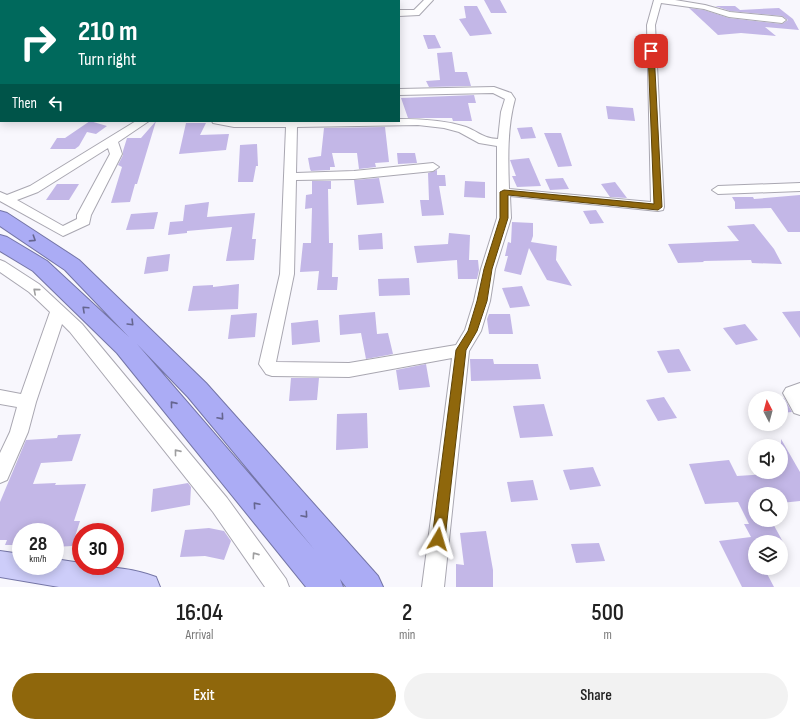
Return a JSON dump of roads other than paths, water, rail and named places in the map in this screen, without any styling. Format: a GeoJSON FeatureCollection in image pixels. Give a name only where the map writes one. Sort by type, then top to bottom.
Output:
{"type":"FeatureCollection","features":[{"type":"Feature","properties":{"kind":"highway"},"geometry":{"type":"LineString","coordinates":[[3,204],[72,265],[197,390],[367,587]]}},
{"type":"Feature","properties":{"kind":"highway"},"geometry":{"type":"LineString","coordinates":[[0,242],[40,266],[125,346],[247,494],[327,587]]}},
{"type":"Feature","properties":{"kind":"main road"},"geometry":{"type":"LineString","coordinates":[[0,564],[146,587]]}},
{"type":"Feature","properties":{"kind":"street"},"geometry":{"type":"LineString","coordinates":[[400,13],[416,13],[429,0]]}},
{"type":"Feature","properties":{"kind":"street"},"geometry":{"type":"LineString","coordinates":[[504,192],[658,207],[651,25],[658,0],[705,7],[729,14],[782,20]]}},
{"type":"Feature","properties":{"kind":"street"},"geometry":{"type":"LineString","coordinates":[[400,92],[475,90],[501,92],[507,95],[510,99],[506,112],[503,143],[502,171],[504,218],[488,269],[482,301],[473,331],[461,350],[433,587]]}},
{"type":"Feature","properties":{"kind":"street"},"geometry":{"type":"LineString","coordinates":[[3,204],[34,189],[142,122]]}},
{"type":"Feature","properties":{"kind":"street"},"geometry":{"type":"LineString","coordinates":[[223,122],[234,124],[418,122],[444,125],[463,130],[483,141],[503,143]]}},
{"type":"Feature","properties":{"kind":"street"},"geometry":{"type":"LineString","coordinates":[[293,123],[287,274],[267,364],[272,369],[349,370],[461,350]]}},
{"type":"Feature","properties":{"kind":"street"},"geometry":{"type":"LineString","coordinates":[[3,204],[63,232],[84,221],[84,215],[116,154],[112,140]]}},
{"type":"Feature","properties":{"kind":"street"},"geometry":{"type":"LineString","coordinates":[[290,177],[354,175],[433,167]]}},
{"type":"Feature","properties":{"kind":"street"},"geometry":{"type":"LineString","coordinates":[[718,190],[800,187]]}},
{"type":"Feature","properties":{"kind":"street"},"geometry":{"type":"LineString","coordinates":[[0,265],[34,288],[76,328],[215,499],[278,587]]}},
{"type":"Feature","properties":{"kind":"street"},"geometry":{"type":"LineString","coordinates":[[0,474],[19,432],[27,402],[58,311]]}},
{"type":"Feature","properties":{"kind":"street"},"geometry":{"type":"LineString","coordinates":[[800,390],[792,393],[800,408]]}},
{"type":"Feature","properties":{"kind":"street"},"geometry":{"type":"LineString","coordinates":[[0,397],[27,402]]}}]}
